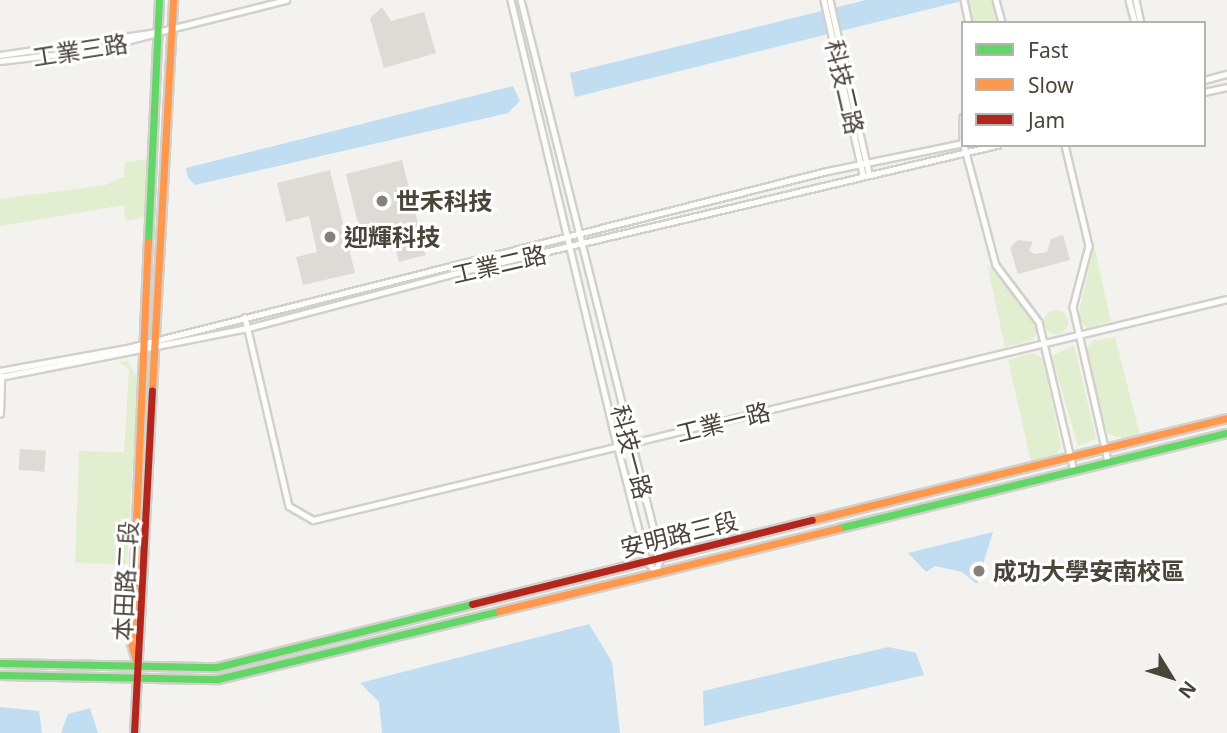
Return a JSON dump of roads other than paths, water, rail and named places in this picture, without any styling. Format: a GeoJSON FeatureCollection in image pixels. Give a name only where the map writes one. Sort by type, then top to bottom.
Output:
{"type":"FeatureCollection","features":[{"type":"Feature","properties":{"kind":"main road","name":"本田路二段"},"geometry":{"type":"LineString","coordinates":[[137,666],[131,643],[159,0]]}},
{"type":"Feature","properties":{"kind":"main road","name":"本田路二段"},"geometry":{"type":"LineString","coordinates":[[137,666],[143,643],[173,0]]}},
{"type":"Feature","properties":{"kind":"main road","name":"安明路三段"},"geometry":{"type":"LineString","coordinates":[[0,663],[217,667],[1227,418]]}},
{"type":"Feature","properties":{"kind":"main road","name":"安明路三段"},"geometry":{"type":"LineString","coordinates":[[0,675],[218,679],[1227,433]]}},
{"type":"Feature","properties":{"kind":"main road"},"geometry":{"type":"LineString","coordinates":[[134,733],[137,666]]}},
{"type":"Feature","properties":{"kind":"street","name":"工業三路"},"geometry":{"type":"LineString","coordinates":[[0,55],[82,52],[286,0]]}},
{"type":"Feature","properties":{"kind":"street","name":"科技一路"},"geometry":{"type":"LineString","coordinates":[[511,0],[618,448],[647,561],[656,573]]}},
{"type":"Feature","properties":{"kind":"street","name":"科技一路"},"geometry":{"type":"LineString","coordinates":[[521,0],[577,234],[661,558]]}},
{"type":"Feature","properties":{"kind":"street","name":"科技二路"},"geometry":{"type":"LineString","coordinates":[[824,0],[864,163]]}},
{"type":"Feature","properties":{"kind":"street","name":"科技二路"},"geometry":{"type":"LineString","coordinates":[[830,0],[866,174]]}},
{"type":"Feature","properties":{"kind":"street"},"geometry":{"type":"LineString","coordinates":[[964,0],[969,21]]}},
{"type":"Feature","properties":{"kind":"street"},"geometry":{"type":"LineString","coordinates":[[996,0],[1001,21]]}},
{"type":"Feature","properties":{"kind":"street"},"geometry":{"type":"LineString","coordinates":[[1129,0],[1134,21]]}},
{"type":"Feature","properties":{"kind":"street"},"geometry":{"type":"LineString","coordinates":[[1136,0],[1141,21]]}},
{"type":"Feature","properties":{"kind":"street","name":"工業三路"},"geometry":{"type":"LineString","coordinates":[[0,61],[158,32]]}},
{"type":"Feature","properties":{"kind":"street"},"geometry":{"type":"LineString","coordinates":[[81,45],[82,52]]}},
{"type":"Feature","properties":{"kind":"street"},"geometry":{"type":"LineString","coordinates":[[1206,79],[1227,74]]}},
{"type":"Feature","properties":{"kind":"street"},"geometry":{"type":"LineString","coordinates":[[1206,92],[1227,87]]}},
{"type":"Feature","properties":{"kind":"street","name":"工業二路"},"geometry":{"type":"LineString","coordinates":[[0,371],[144,342],[864,163],[961,143]]}},
{"type":"Feature","properties":{"kind":"street"},"geometry":{"type":"LineString","coordinates":[[964,147],[996,265],[1035,316],[1074,472]]}},
{"type":"Feature","properties":{"kind":"street","name":"工業二路"},"geometry":{"type":"LineString","coordinates":[[0,377],[156,350],[866,174],[991,147]]}},
{"type":"Feature","properties":{"kind":"street"},"geometry":{"type":"LineString","coordinates":[[1065,147],[1089,247],[1074,296],[1078,336],[1109,462]]}},
{"type":"Feature","properties":{"kind":"street","name":"工業一路"},"geometry":{"type":"LineString","coordinates":[[245,317],[289,506],[296,515],[325,519],[1227,299]]}},
{"type":"Feature","properties":{"kind":"street"},"geometry":{"type":"LineString","coordinates":[[54,362],[55,369]]}},
{"type":"Feature","properties":{"kind":"street"},"geometry":{"type":"LineString","coordinates":[[0,371],[0,414]]}},
{"type":"Feature","properties":{"kind":"street"},"geometry":{"type":"LineString","coordinates":[[656,573],[661,558]]}},
{"type":"Feature","properties":{"kind":"water"},"geometry":{"type":"Polygon","coordinates":[[[866,0],[966,0],[575,97],[570,73],[866,0]]]}},
{"type":"Feature","properties":{"kind":"water"},"geometry":{"type":"Polygon","coordinates":[[[513,86],[520,101],[508,113],[195,185],[188,178],[186,168],[513,86]]]}},
{"type":"Feature","properties":{"kind":"water"},"geometry":{"type":"Polygon","coordinates":[[[993,532],[977,584],[962,572],[935,566],[926,572],[908,553],[993,532]]]}},
{"type":"Feature","properties":{"kind":"water"},"geometry":{"type":"Polygon","coordinates":[[[589,624],[612,662],[620,733],[382,733],[379,702],[360,683],[589,624]]]}},
{"type":"Feature","properties":{"kind":"water"},"geometry":{"type":"Polygon","coordinates":[[[888,647],[916,653],[924,675],[704,726],[703,691],[888,647]]]}},
{"type":"Feature","properties":{"kind":"water"},"geometry":{"type":"Polygon","coordinates":[[[0,707],[39,711],[42,733],[0,733],[0,707]]]}},
{"type":"Feature","properties":{"kind":"water"},"geometry":{"type":"Polygon","coordinates":[[[90,708],[98,733],[61,733],[68,714],[90,708]]]}},
{"type":"Feature","properties":{"kind":"place","name":"世禾科技"},"geometry":{"type":"Point","coordinates":[382,201]}},
{"type":"Feature","properties":{"kind":"place","name":"迎輝科技"},"geometry":{"type":"Point","coordinates":[330,237]}},
{"type":"Feature","properties":{"kind":"place","name":"成功大學安南校區"},"geometry":{"type":"Point","coordinates":[979,571]}}]}
